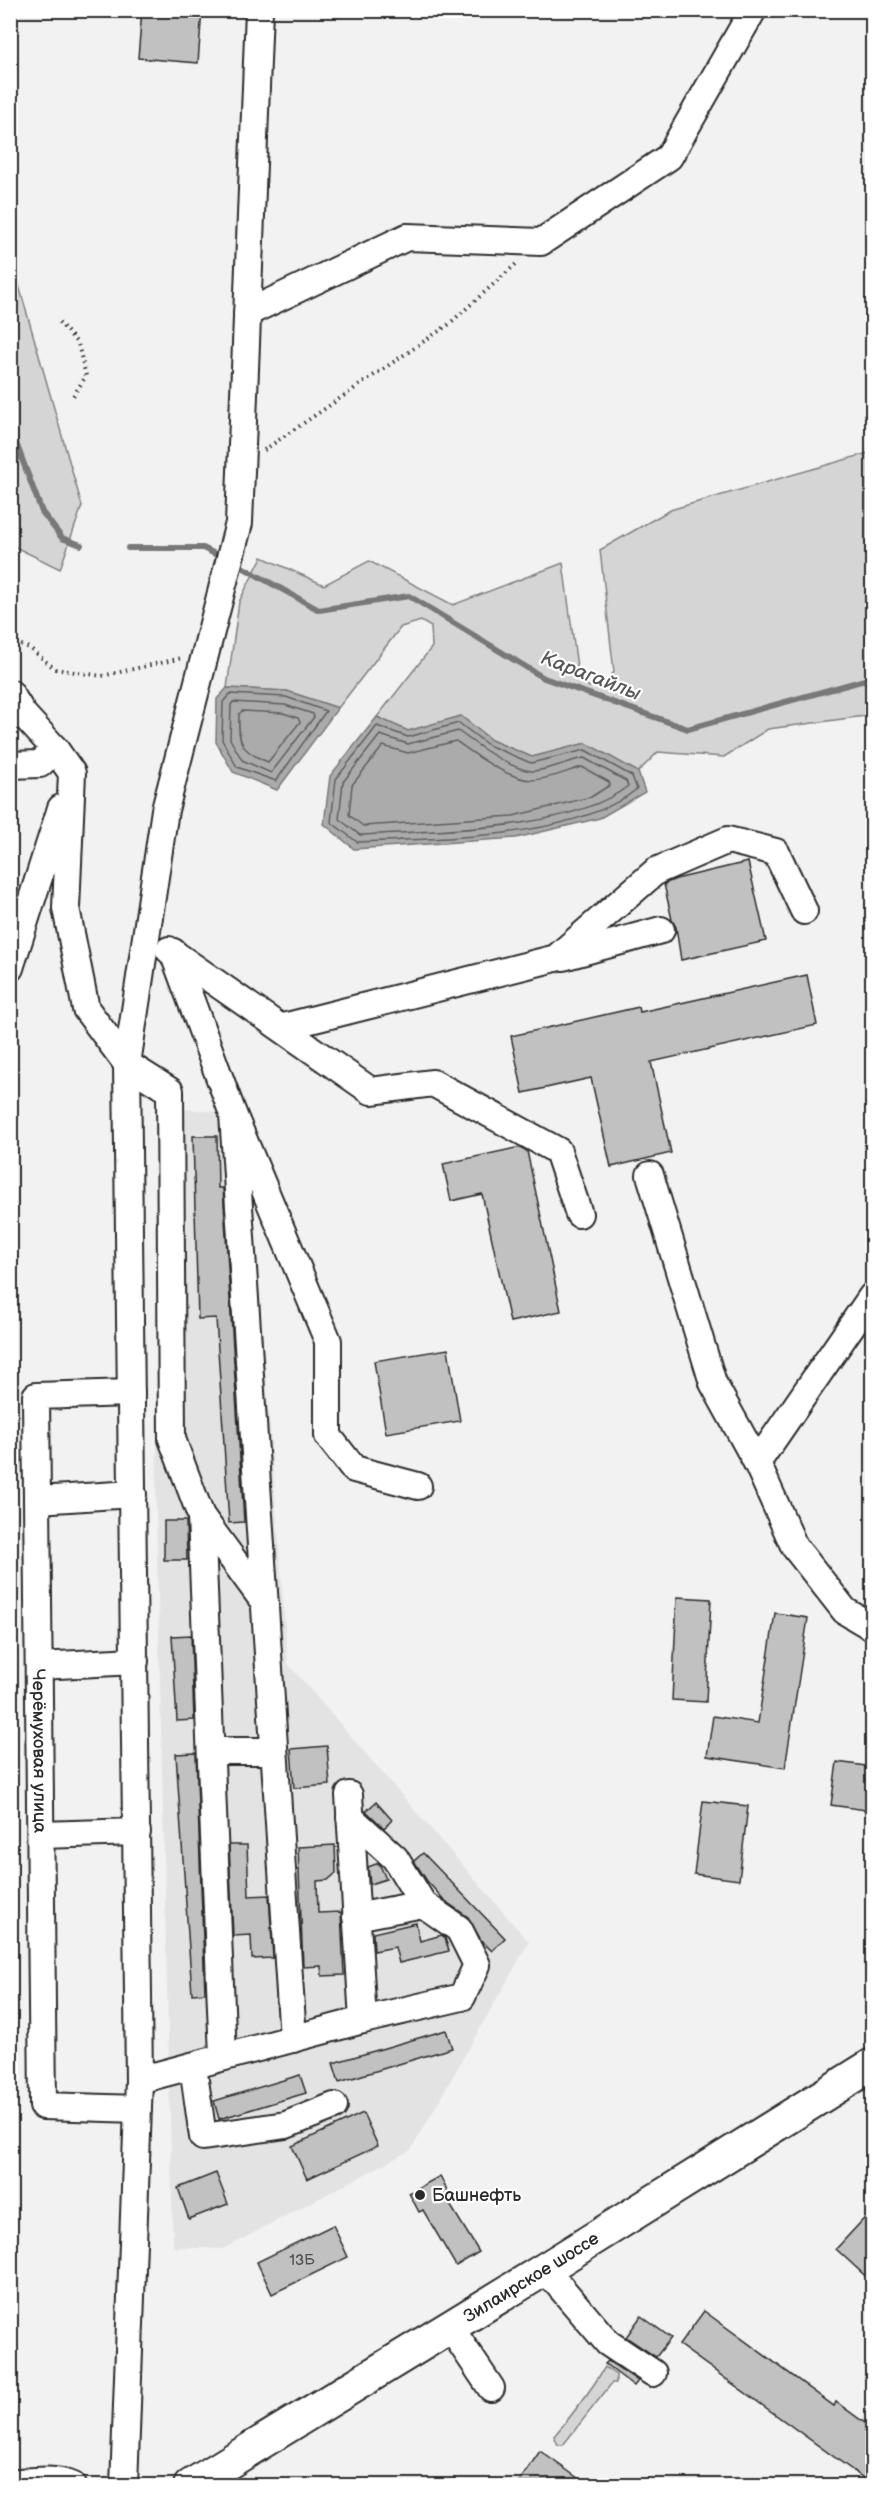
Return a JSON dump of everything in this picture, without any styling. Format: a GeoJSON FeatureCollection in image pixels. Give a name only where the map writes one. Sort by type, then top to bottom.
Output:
{"type":"FeatureCollection","features":[{"type":"Feature","properties":{"kind":"main road","name":"Зилаирское шоссе"},"geometry":{"type":"LineString","coordinates":[[190,2486],[545,2270],[873,2065]]}},
{"type":"Feature","properties":{"kind":"street"},"geometry":{"type":"LineString","coordinates":[[124,2486],[139,2080],[127,1064],[165,810],[239,524],[259,10]]}},
{"type":"Feature","properties":{"kind":"street"},"geometry":{"type":"LineString","coordinates":[[247,313],[407,237],[541,242],[669,157],[753,10]]}},
{"type":"Feature","properties":{"kind":"street"},"geometry":{"type":"LineString","coordinates":[[10,693],[23,714],[55,749],[72,773],[66,908],[86,1009],[127,1064],[170,1091],[172,1439],[201,1516],[265,1603]]}},
{"type":"Feature","properties":{"kind":"street"},"geometry":{"type":"LineString","coordinates":[[10,765],[40,764],[55,749]]}},
{"type":"Feature","properties":{"kind":"street"},"geometry":{"type":"LineString","coordinates":[[10,968],[72,773]]}},
{"type":"Feature","properties":{"kind":"street"},"geometry":{"type":"LineString","coordinates":[[556,958],[656,871],[728,840],[776,852],[804,912]]}},
{"type":"Feature","properties":{"kind":"street"},"geometry":{"type":"LineString","coordinates":[[283,1027],[661,930]]}},
{"type":"Feature","properties":{"kind":"street"},"geometry":{"type":"LineString","coordinates":[[147,935],[371,1090],[433,1083],[558,1151],[579,1214]]}},
{"type":"Feature","properties":{"kind":"street"},"geometry":{"type":"LineString","coordinates":[[173,952],[233,1114],[328,1341],[328,1436],[354,1469],[418,1486]]}},
{"type":"Feature","properties":{"kind":"street"},"geometry":{"type":"LineString","coordinates":[[233,1114],[293,2039]]}},
{"type":"Feature","properties":{"kind":"street"},"geometry":{"type":"LineString","coordinates":[[650,1175],[713,1383],[757,1463],[794,1546],[845,1611],[873,1627]]}},
{"type":"Feature","properties":{"kind":"street"},"geometry":{"type":"LineString","coordinates":[[757,1463],[873,1296]]}},
{"type":"Feature","properties":{"kind":"street","name":"Черёмуховая улица"},"geometry":{"type":"LineString","coordinates":[[131,1393],[36,1396],[40,1834],[44,2106],[138,2109]]}},
{"type":"Feature","properties":{"kind":"street"},"geometry":{"type":"LineString","coordinates":[[37,1500],[133,1494]]}},
{"type":"Feature","properties":{"kind":"street"},"geometry":{"type":"LineString","coordinates":[[201,1516],[223,2057]]}},
{"type":"Feature","properties":{"kind":"street"},"geometry":{"type":"LineString","coordinates":[[39,1666],[135,1661]]}},
{"type":"Feature","properties":{"kind":"street"},"geometry":{"type":"LineString","coordinates":[[211,1752],[274,1751]]}},
{"type":"Feature","properties":{"kind":"street"},"geometry":{"type":"LineString","coordinates":[[139,2080],[462,1996],[477,1965],[459,1929],[423,1904],[395,1858],[349,1806],[363,2020]]}},
{"type":"Feature","properties":{"kind":"street"},"geometry":{"type":"LineString","coordinates":[[40,1834],[137,1832]]}},
{"type":"Feature","properties":{"kind":"street"},"geometry":{"type":"LineString","coordinates":[[356,1917],[423,1904]]}},
{"type":"Feature","properties":{"kind":"street"},"geometry":{"type":"LineString","coordinates":[[193,2066],[203,2137],[286,2125],[334,2106]]}},
{"type":"Feature","properties":{"kind":"street"},"geometry":{"type":"LineString","coordinates":[[545,2270],[608,2343],[653,2373]]}},
{"type":"Feature","properties":{"kind":"street"},"geometry":{"type":"LineString","coordinates":[[450,2327],[491,2388]]}},
{"type":"Feature","properties":{"kind":"street"},"geometry":{"type":"LineString","coordinates":[[10,2482],[47,2478],[73,2486]]}},
{"type":"Feature","properties":{"kind":"path"},"geometry":{"type":"LineString","coordinates":[[241,465],[448,324],[541,242]]}},
{"type":"Feature","properties":{"kind":"path"},"geometry":{"type":"LineString","coordinates":[[59,322],[78,344],[86,376],[73,396]]}},
{"type":"Feature","properties":{"kind":"path"},"geometry":{"type":"LineString","coordinates":[[10,640],[31,649],[55,669],[102,676],[206,653]]}},
{"type":"Feature","properties":{"kind":"shaded area"},"geometry":{"type":"Polygon","coordinates":[[[10,254],[82,506],[60,569],[11,545],[10,254]]]}},
{"type":"Feature","properties":{"kind":"shaded area"},"geometry":{"type":"Polygon","coordinates":[[[872,452],[872,715],[768,729],[724,757],[658,752],[638,772],[586,743],[532,757],[491,740],[461,716],[408,731],[377,717],[432,647],[431,627],[421,621],[401,627],[338,708],[287,691],[227,688],[239,602],[262,557],[324,585],[369,561],[453,605],[563,563],[578,674],[589,687],[603,685],[614,672],[600,550],[670,510],[872,452]]]}},
{"type":"Feature","properties":{"kind":"shaded area"},"geometry":{"type":"Polygon","coordinates":[[[161,1107],[218,1112],[252,1192],[288,1664],[529,1942],[411,2150],[223,2249],[173,2247],[156,1509],[161,1107]]]}},
{"type":"Feature","properties":{"kind":"shaded area"},"geometry":{"type":"Polygon","coordinates":[[[605,2367],[616,2375],[616,2383],[612,2383],[563,2445],[558,2445],[554,2436],[581,2403],[605,2367]]]}},
{"type":"Feature","properties":{"kind":"water"},"geometry":{"type":"Polygon","coordinates":[[[227,688],[287,691],[338,708],[277,790],[233,772],[216,742],[217,699],[227,688]]]}},
{"type":"Feature","properties":{"kind":"water"},"geometry":{"type":"Polygon","coordinates":[[[461,716],[491,740],[532,757],[586,743],[638,772],[645,792],[600,818],[516,838],[354,849],[324,824],[330,776],[377,717],[408,731],[461,716]]]}},
{"type":"Feature","properties":{"kind":"building"},"geometry":{"type":"Polygon","coordinates":[[[142,10],[202,10],[198,63],[138,58],[142,10]]]}},
{"type":"Feature","properties":{"kind":"building"},"geometry":{"type":"Polygon","coordinates":[[[748,862],[766,941],[681,960],[676,927],[672,920],[664,884],[748,862]]]}},
{"type":"Feature","properties":{"kind":"building"},"geometry":{"type":"Polygon","coordinates":[[[807,975],[817,1025],[651,1062],[671,1153],[611,1167],[591,1078],[523,1093],[511,1036],[639,1007],[640,1012],[807,975]]]}},
{"type":"Feature","properties":{"kind":"building"},"geometry":{"type":"Polygon","coordinates":[[[193,1136],[217,1136],[218,1188],[223,1188],[244,1522],[229,1523],[216,1318],[198,1319],[193,1136]]]}},
{"type":"Feature","properties":{"kind":"building"},"geometry":{"type":"Polygon","coordinates":[[[520,1147],[527,1151],[561,1311],[510,1322],[482,1194],[451,1201],[443,1164],[520,1147]]]}},
{"type":"Feature","properties":{"kind":"building"},"geometry":{"type":"Polygon","coordinates":[[[448,1349],[460,1421],[386,1433],[374,1361],[448,1349]]]}},
{"type":"Feature","properties":{"kind":"building"},"geometry":{"type":"Polygon","coordinates":[[[164,1521],[186,1521],[187,1560],[164,1560],[164,1521]]]}},
{"type":"Feature","properties":{"kind":"building"},"geometry":{"type":"Polygon","coordinates":[[[677,1597],[711,1599],[706,1702],[672,1700],[677,1597]]]}},
{"type":"Feature","properties":{"kind":"building"},"geometry":{"type":"Polygon","coordinates":[[[775,1613],[808,1618],[785,1768],[707,1756],[713,1716],[758,1723],[775,1613]]]}},
{"type":"Feature","properties":{"kind":"building"},"geometry":{"type":"Polygon","coordinates":[[[191,1635],[194,1720],[177,1721],[172,1636],[191,1635]]]}},
{"type":"Feature","properties":{"kind":"building"},"geometry":{"type":"Polygon","coordinates":[[[327,1746],[330,1785],[294,1788],[291,1749],[327,1746]]]}},
{"type":"Feature","properties":{"kind":"building"},"geometry":{"type":"Polygon","coordinates":[[[196,1753],[205,1993],[192,1994],[176,1754],[196,1753]]]}},
{"type":"Feature","properties":{"kind":"building"},"geometry":{"type":"Polygon","coordinates":[[[837,1762],[873,1767],[873,1811],[831,1805],[837,1762]]]}},
{"type":"Feature","properties":{"kind":"building"},"geometry":{"type":"Polygon","coordinates":[[[703,1801],[748,1806],[739,1880],[694,1874],[703,1801]]]}},
{"type":"Feature","properties":{"kind":"building"},"geometry":{"type":"Polygon","coordinates":[[[376,1802],[392,1820],[384,1828],[366,1811],[376,1802]]]}},
{"type":"Feature","properties":{"kind":"building"},"geometry":{"type":"Polygon","coordinates":[[[229,1845],[247,1845],[249,1896],[269,1895],[273,1958],[252,1959],[251,1935],[233,1936],[229,1845]]]}},
{"type":"Feature","properties":{"kind":"building"},"geometry":{"type":"Polygon","coordinates":[[[335,1845],[336,1873],[328,1880],[317,1881],[318,1913],[341,1912],[344,1975],[322,1976],[321,1966],[303,1967],[298,1847],[335,1845]]]}},
{"type":"Feature","properties":{"kind":"building"},"geometry":{"type":"Polygon","coordinates":[[[423,1853],[505,1938],[492,1951],[481,1940],[468,1917],[445,1901],[427,1881],[414,1861],[423,1853]]]}},
{"type":"Feature","properties":{"kind":"building"},"geometry":{"type":"Polygon","coordinates":[[[379,1863],[386,1879],[370,1884],[368,1867],[379,1863]]]}},
{"type":"Feature","properties":{"kind":"building"},"geometry":{"type":"Polygon","coordinates":[[[416,1923],[420,1941],[442,1935],[449,1951],[399,1963],[395,1947],[374,1951],[373,1933],[416,1923]]]}},
{"type":"Feature","properties":{"kind":"building"},"geometry":{"type":"Polygon","coordinates":[[[446,2030],[452,2048],[339,2082],[333,2063],[446,2030]]]}},
{"type":"Feature","properties":{"kind":"building"},"geometry":{"type":"Polygon","coordinates":[[[300,2075],[306,2093],[219,2119],[214,2101],[300,2075]]]}},
{"type":"Feature","properties":{"kind":"building"},"geometry":{"type":"Polygon","coordinates":[[[363,2113],[378,2146],[307,2179],[292,2146],[363,2113]]]}},
{"type":"Feature","properties":{"kind":"building"},"geometry":{"type":"Polygon","coordinates":[[[216,2173],[228,2204],[189,2219],[178,2188],[216,2173]]]}},
{"type":"Feature","properties":{"kind":"building"},"geometry":{"type":"Polygon","coordinates":[[[440,2176],[450,2196],[446,2198],[479,2252],[456,2266],[423,2210],[419,2212],[409,2193],[440,2176]]]}},
{"type":"Feature","properties":{"kind":"building"},"geometry":{"type":"Polygon","coordinates":[[[873,2209],[873,2283],[836,2249],[873,2209]]]}},
{"type":"Feature","properties":{"kind":"building"},"geometry":{"type":"Polygon","coordinates":[[[333,2225],[348,2257],[272,2294],[257,2262],[333,2225]]]}},
{"type":"Feature","properties":{"kind":"building"},"geometry":{"type":"Polygon","coordinates":[[[704,2311],[834,2406],[836,2402],[873,2429],[873,2485],[679,2345],[704,2311]]]}},
{"type":"Feature","properties":{"kind":"building"},"geometry":{"type":"Polygon","coordinates":[[[641,2316],[671,2338],[656,2357],[626,2337],[641,2316]]]}},
{"type":"Feature","properties":{"kind":"building"},"geometry":{"type":"Polygon","coordinates":[[[608,2361],[638,2381],[634,2386],[605,2364],[608,2361]]]}},
{"type":"Feature","properties":{"kind":"building"},"geometry":{"type":"Polygon","coordinates":[[[540,2451],[589,2486],[516,2486],[540,2451]]]}},
{"type":"Feature","properties":{"kind":"waterway","name":"Карагайлы"},"geometry":{"type":"LineString","coordinates":[[10,427],[42,512],[62,538],[81,545]]}},
{"type":"Feature","properties":{"kind":"waterway","name":"Карагайлы"},"geometry":{"type":"LineString","coordinates":[[128,548],[203,548],[223,558]]}},
{"type":"Feature","properties":{"kind":"waterway","name":"Карагайлы"},"geometry":{"type":"LineString","coordinates":[[235,563],[319,610],[409,596],[544,678],[688,729],[872,678]]}},
{"type":"Feature","properties":{"kind":"place","name":"Башнефть"},"geometry":{"type":"Point","coordinates":[420,2195]}}]}
